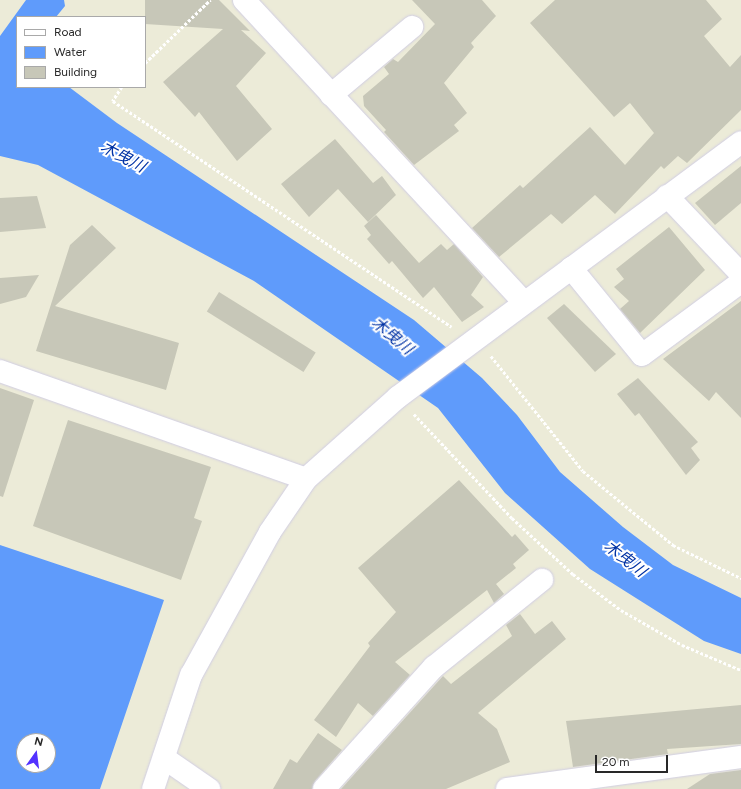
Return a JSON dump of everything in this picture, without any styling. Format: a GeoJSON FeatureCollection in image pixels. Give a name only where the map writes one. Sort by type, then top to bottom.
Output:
{"type":"FeatureCollection","features":[{"type":"Feature","properties":{"kind":"street"},"geometry":{"type":"LineString","coordinates":[[244,0],[524,302]]}},
{"type":"Feature","properties":{"kind":"street"},"geometry":{"type":"LineString","coordinates":[[331,95],[412,27]]}},
{"type":"Feature","properties":{"kind":"street"},"geometry":{"type":"LineString","coordinates":[[153,789],[192,675],[270,532],[306,479],[398,397],[741,142]]}},
{"type":"Feature","properties":{"kind":"street"},"geometry":{"type":"LineString","coordinates":[[668,196],[741,274]]}},
{"type":"Feature","properties":{"kind":"street"},"geometry":{"type":"LineString","coordinates":[[571,268],[642,355],[741,282]]}},
{"type":"Feature","properties":{"kind":"street"},"geometry":{"type":"LineString","coordinates":[[0,371],[306,479]]}},
{"type":"Feature","properties":{"kind":"street"},"geometry":{"type":"LineString","coordinates":[[324,789],[434,667],[542,580]]}},
{"type":"Feature","properties":{"kind":"street"},"geometry":{"type":"LineString","coordinates":[[506,789],[632,780],[741,757]]}},
{"type":"Feature","properties":{"kind":"street"},"geometry":{"type":"LineString","coordinates":[[164,758],[209,789]]}},
{"type":"Feature","properties":{"kind":"path"},"geometry":{"type":"LineString","coordinates":[[146,62],[210,0]]}},
{"type":"Feature","properties":{"kind":"path"},"geometry":{"type":"LineString","coordinates":[[121,88],[113,101],[474,341],[498,362],[527,405],[583,471],[673,545],[741,578]]}},
{"type":"Feature","properties":{"kind":"path"},"geometry":{"type":"LineString","coordinates":[[398,397],[512,518],[573,574],[635,618],[682,645],[741,670]]}},
{"type":"Feature","properties":{"kind":"water","name":"木曳川"},"geometry":{"type":"Polygon","coordinates":[[[26,0],[64,0],[65,6],[57,16],[16,16],[16,88],[70,88],[117,123],[414,320],[482,378],[517,415],[560,472],[623,527],[673,565],[741,598],[741,654],[704,641],[590,569],[505,493],[438,408],[254,281],[38,165],[0,156],[0,36],[26,0]]]}},
{"type":"Feature","properties":{"kind":"water"},"geometry":{"type":"Polygon","coordinates":[[[0,545],[164,600],[100,789],[0,789],[0,545]]]}},
{"type":"Feature","properties":{"kind":"building"},"geometry":{"type":"Polygon","coordinates":[[[145,0],[219,0],[250,31],[241,30],[266,53],[236,86],[272,129],[237,161],[199,112],[195,117],[163,82],[223,29],[146,24],[145,0]]]}},
{"type":"Feature","properties":{"kind":"building"},"geometry":{"type":"Polygon","coordinates":[[[412,0],[482,0],[496,16],[471,43],[474,47],[444,83],[467,113],[454,125],[459,131],[414,165],[384,132],[386,130],[364,106],[363,96],[389,74],[384,67],[393,59],[398,62],[435,24],[412,0]]]}},
{"type":"Feature","properties":{"kind":"building"},"geometry":{"type":"Polygon","coordinates":[[[555,0],[706,0],[722,19],[704,36],[730,67],[741,55],[741,110],[687,163],[678,156],[664,169],[661,166],[615,214],[595,195],[562,224],[551,214],[499,257],[472,228],[520,185],[523,188],[590,127],[625,165],[654,133],[630,103],[614,117],[530,23],[555,0]]]}},
{"type":"Feature","properties":{"kind":"building"},"geometry":{"type":"Polygon","coordinates":[[[335,139],[373,183],[382,176],[396,195],[368,222],[338,189],[309,217],[281,184],[335,139]]]}},
{"type":"Feature","properties":{"kind":"building"},"geometry":{"type":"Polygon","coordinates":[[[741,166],[741,203],[715,225],[695,203],[741,166]]]}},
{"type":"Feature","properties":{"kind":"building"},"geometry":{"type":"Polygon","coordinates":[[[37,196],[46,228],[0,232],[0,198],[37,196]]]}},
{"type":"Feature","properties":{"kind":"building"},"geometry":{"type":"Polygon","coordinates":[[[376,215],[419,263],[441,244],[447,250],[454,244],[483,277],[471,295],[484,307],[462,322],[434,287],[423,298],[392,261],[389,264],[367,239],[371,235],[364,226],[376,215]]]}},
{"type":"Feature","properties":{"kind":"building"},"geometry":{"type":"Polygon","coordinates":[[[92,225],[116,248],[55,306],[179,343],[166,390],[36,351],[70,245],[92,225]]]}},
{"type":"Feature","properties":{"kind":"building"},"geometry":{"type":"Polygon","coordinates":[[[669,227],[705,270],[640,333],[620,309],[629,301],[614,287],[624,279],[616,269],[669,227]]]}},
{"type":"Feature","properties":{"kind":"building"},"geometry":{"type":"Polygon","coordinates":[[[39,275],[26,297],[0,304],[0,278],[39,275]]]}},
{"type":"Feature","properties":{"kind":"building"},"geometry":{"type":"Polygon","coordinates":[[[219,292],[316,352],[303,372],[207,312],[219,292]]]}},
{"type":"Feature","properties":{"kind":"building"},"geometry":{"type":"Polygon","coordinates":[[[741,301],[741,418],[716,392],[709,401],[663,359],[741,301]]]}},
{"type":"Feature","properties":{"kind":"building"},"geometry":{"type":"Polygon","coordinates":[[[564,304],[616,354],[595,372],[547,318],[564,304]]]}},
{"type":"Feature","properties":{"kind":"building"},"geometry":{"type":"Polygon","coordinates":[[[638,378],[698,442],[691,448],[700,460],[686,475],[639,413],[635,416],[617,394],[638,378]]]}},
{"type":"Feature","properties":{"kind":"building"},"geometry":{"type":"Polygon","coordinates":[[[0,388],[34,400],[3,497],[0,496],[0,388]]]}},
{"type":"Feature","properties":{"kind":"building"},"geometry":{"type":"Polygon","coordinates":[[[68,420],[211,467],[194,518],[202,521],[181,580],[33,526],[68,420]]]}},
{"type":"Feature","properties":{"kind":"building"},"geometry":{"type":"Polygon","coordinates":[[[459,480],[512,537],[515,534],[529,550],[513,564],[516,568],[496,584],[504,594],[494,603],[487,590],[395,662],[410,675],[373,716],[358,703],[336,737],[314,720],[370,646],[368,643],[396,612],[358,568],[459,480]]]}},
{"type":"Feature","properties":{"kind":"building"},"geometry":{"type":"Polygon","coordinates":[[[520,614],[535,634],[552,621],[566,639],[478,713],[497,729],[510,762],[446,789],[341,789],[443,676],[451,684],[512,636],[506,625],[520,614]]]}},
{"type":"Feature","properties":{"kind":"building"},"geometry":{"type":"Polygon","coordinates":[[[741,705],[741,744],[667,749],[668,754],[573,767],[566,721],[741,705]]]}},
{"type":"Feature","properties":{"kind":"building"},"geometry":{"type":"Polygon","coordinates":[[[318,733],[342,750],[315,781],[312,789],[273,789],[290,759],[297,763],[318,733]]]}},
{"type":"Feature","properties":{"kind":"building"},"geometry":{"type":"Polygon","coordinates":[[[741,770],[741,789],[687,789],[710,774],[741,770]]]}}]}
